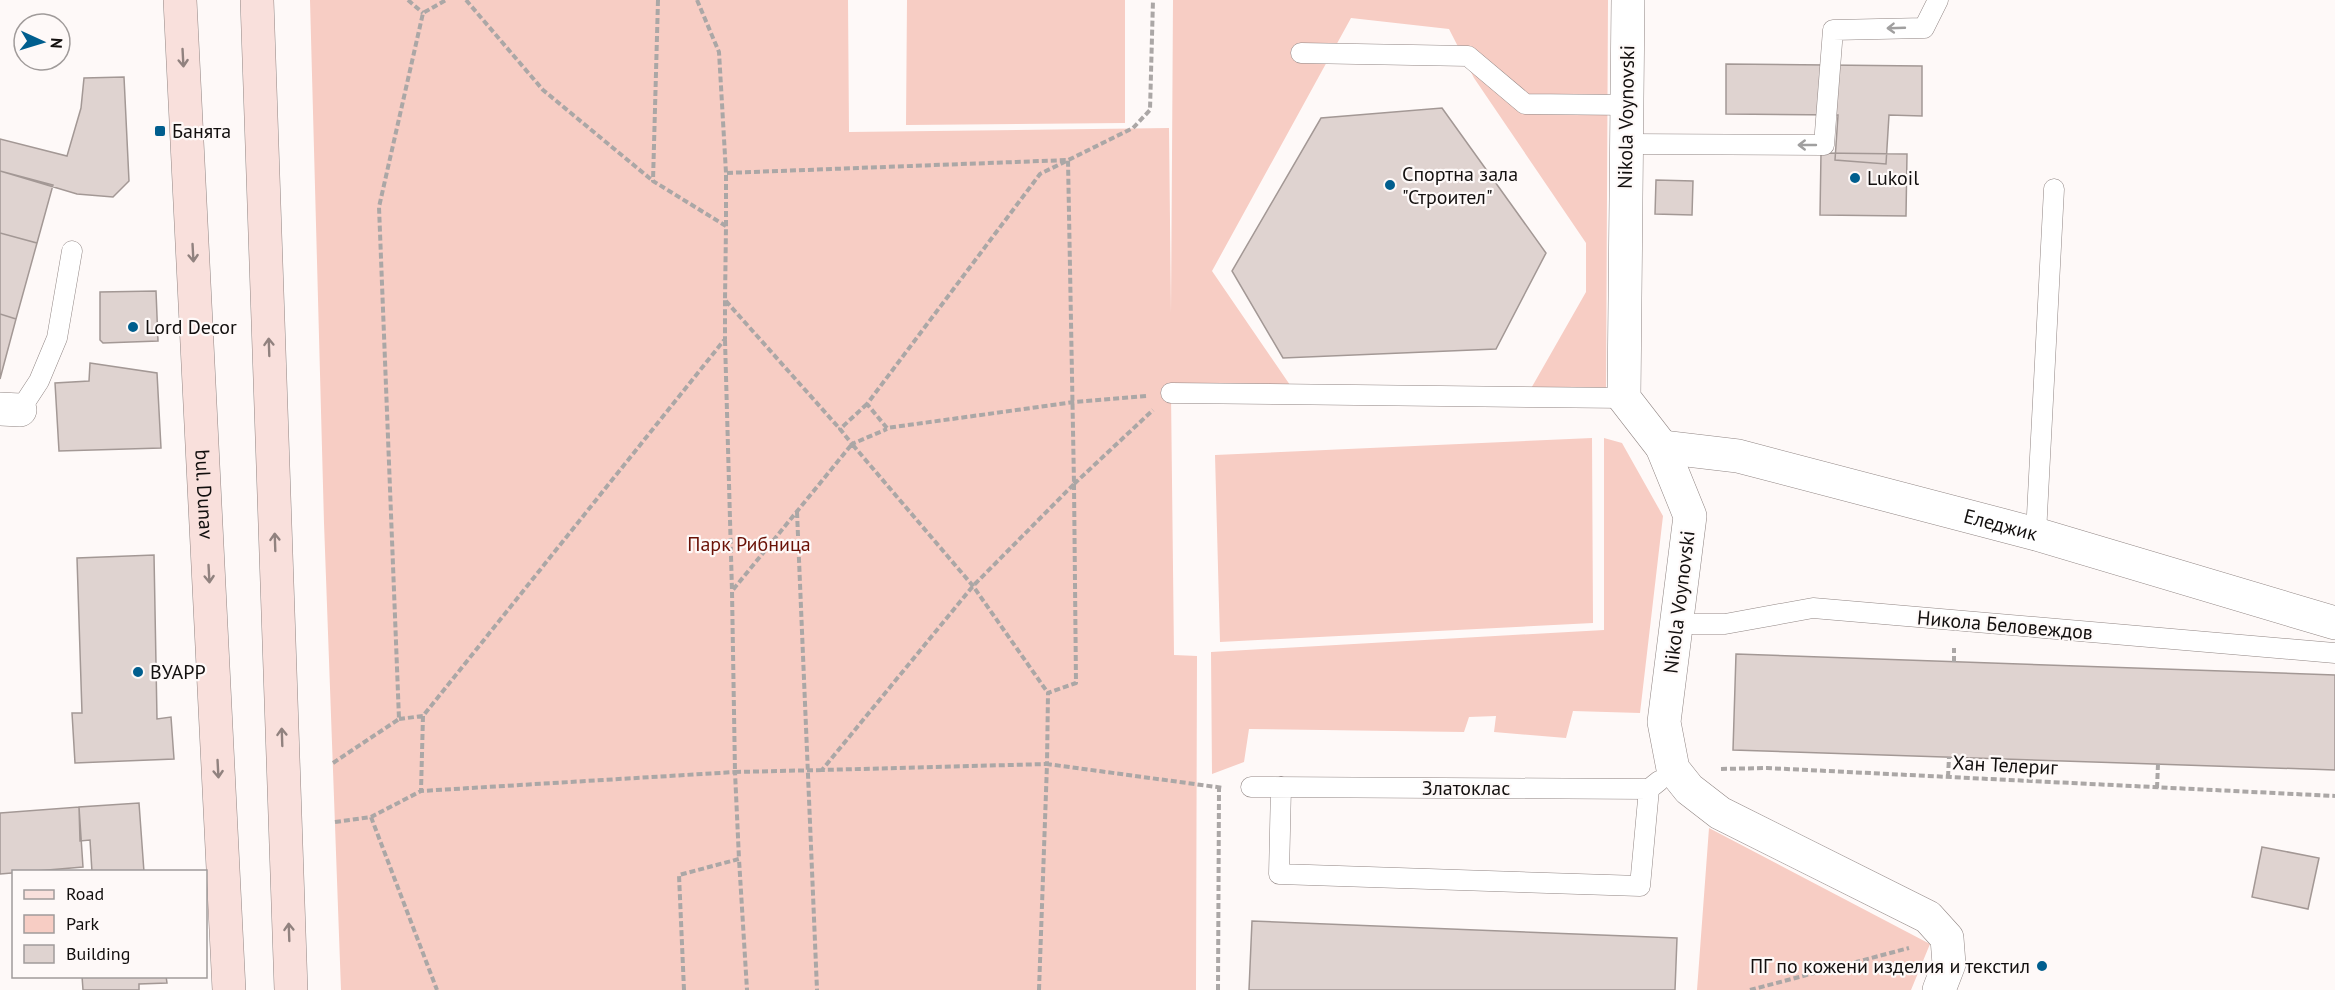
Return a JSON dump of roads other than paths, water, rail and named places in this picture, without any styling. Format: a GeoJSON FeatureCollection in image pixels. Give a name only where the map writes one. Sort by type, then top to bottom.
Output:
{"type":"FeatureCollection","features":[{"type":"Feature","properties":{"kind":"main road","name":"bul. Dunav"},"geometry":{"type":"LineString","coordinates":[[180,0],[229,990]]}},
{"type":"Feature","properties":{"kind":"main road"},"geometry":{"type":"LineString","coordinates":[[257,0],[291,990]]}},
{"type":"Feature","properties":{"kind":"street","name":"Nikola Voynovski"},"geometry":{"type":"LineString","coordinates":[[1628,0],[1624,398],[1662,447],[1690,516],[1664,722],[1661,779],[1689,789],[1720,813],[1928,917],[1947,938],[1949,964],[1939,990]]}},
{"type":"Feature","properties":{"kind":"street","name":"Еледжик"},"geometry":{"type":"LineString","coordinates":[[1662,447],[1738,456],[2036,534],[2335,623]]}},
{"type":"Feature","properties":{"kind":"lane"},"geometry":{"type":"LineString","coordinates":[[1625,144],[1824,145],[1833,30],[1924,28],[1938,0]]}},
{"type":"Feature","properties":{"kind":"lane"},"geometry":{"type":"LineString","coordinates":[[1301,53],[1468,56],[1525,104],[1626,105]]}},
{"type":"Feature","properties":{"kind":"lane"},"geometry":{"type":"LineString","coordinates":[[2036,534],[2054,189]]}},
{"type":"Feature","properties":{"kind":"lane"},"geometry":{"type":"LineString","coordinates":[[10,409],[39,381],[57,338],[72,251]]}},
{"type":"Feature","properties":{"kind":"lane"},"geometry":{"type":"LineString","coordinates":[[1171,393],[1624,398]]}},
{"type":"Feature","properties":{"kind":"lane","name":"Никола Беловеждов"},"geometry":{"type":"LineString","coordinates":[[1677,624],[1725,624],[1813,608],[2335,653]]}},
{"type":"Feature","properties":{"kind":"lane"},"geometry":{"type":"LineString","coordinates":[[1281,787],[1279,874],[1640,886],[1661,779]]}},
{"type":"Feature","properties":{"kind":"lane","name":"Златоклас"},"geometry":{"type":"LineString","coordinates":[[1251,787],[1661,779]]}},
{"type":"Feature","properties":{"kind":"place","name":"Банята"},"geometry":{"type":"Point","coordinates":[160,131]}},
{"type":"Feature","properties":{"kind":"place","name":"Lukoil"},"geometry":{"type":"Point","coordinates":[1855,178]}},
{"type":"Feature","properties":{"kind":"place","name":"Спортна зала \"Строител\""},"geometry":{"type":"Point","coordinates":[1390,185]}},
{"type":"Feature","properties":{"kind":"place","name":"Lord Decor"},"geometry":{"type":"Point","coordinates":[133,327]}},
{"type":"Feature","properties":{"kind":"place","name":"ВУАРР"},"geometry":{"type":"Point","coordinates":[138,672]}},
{"type":"Feature","properties":{"kind":"place","name":"ПГ по кожени изделия и текстил"},"geometry":{"type":"Point","coordinates":[2042,966]}},
{"type":"Feature","properties":{"kind":"park label","name":"Парк Рибница"},"geometry":{"type":"Point","coordinates":[749,544]}}]}
